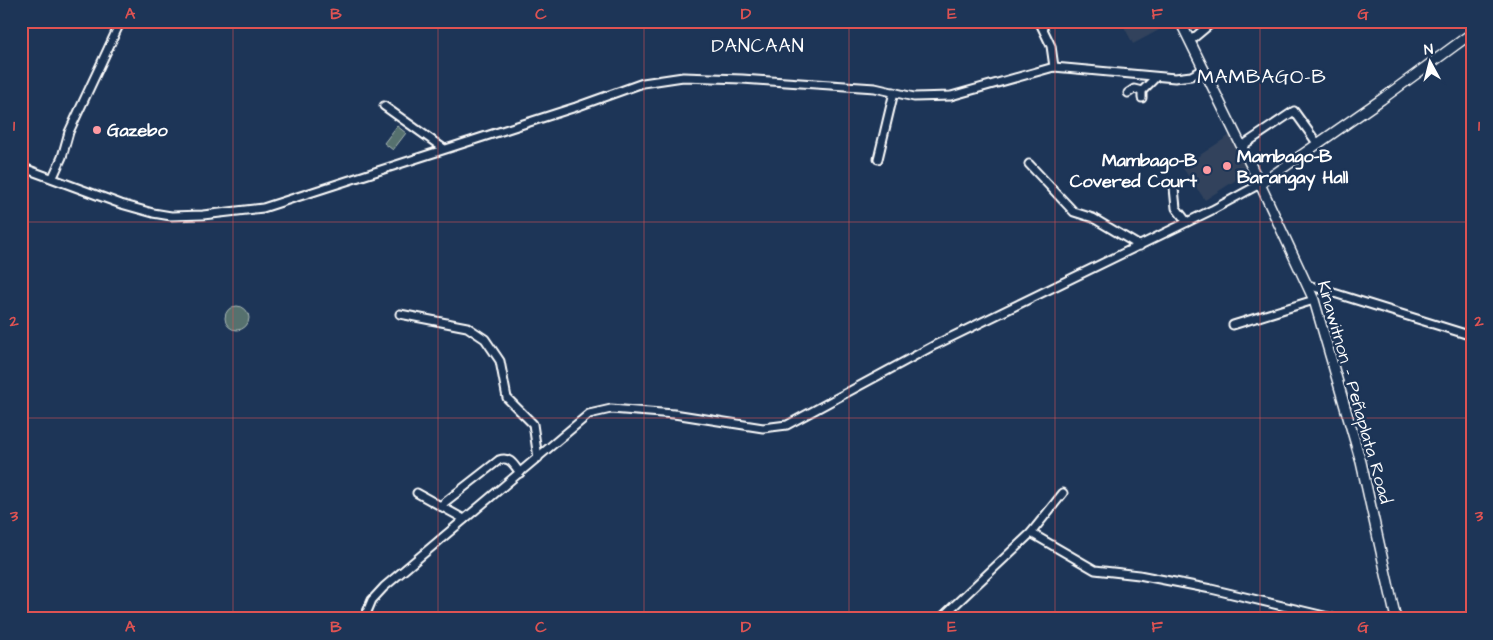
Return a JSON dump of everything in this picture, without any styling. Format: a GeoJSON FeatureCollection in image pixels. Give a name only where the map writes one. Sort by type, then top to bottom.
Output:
{"type":"FeatureCollection","features":[{"type":"Feature","properties":{"kind":"street"},"geometry":{"type":"LineString","coordinates":[[53,177],[70,132],[121,21]]}},
{"type":"Feature","properties":{"kind":"street"},"geometry":{"type":"LineString","coordinates":[[1039,21],[1051,46],[1054,67]]}},
{"type":"Feature","properties":{"kind":"street","name":"Kinawitnon - Peñaplata Road"},"geometry":{"type":"LineString","coordinates":[[1180,21],[1242,146],[1314,300],[1361,462],[1396,619]]}},
{"type":"Feature","properties":{"kind":"street"},"geometry":{"type":"LineString","coordinates":[[1190,41],[1214,21]]}},
{"type":"Feature","properties":{"kind":"street"},"geometry":{"type":"LineString","coordinates":[[364,619],[372,600],[384,587],[538,458],[580,420],[600,410],[611,409],[674,414],[763,428],[787,425],[936,345],[1140,246],[1260,184],[1382,99],[1472,33]]}},
{"type":"Feature","properties":{"kind":"street"},"geometry":{"type":"LineString","coordinates":[[21,166],[121,204],[161,215],[203,216],[263,208],[443,148],[576,107],[624,88],[659,80],[683,77],[742,78],[846,86],[894,92],[901,96],[914,98],[951,96],[1054,67],[1181,78],[1204,69]]}},
{"type":"Feature","properties":{"kind":"street"},"geometry":{"type":"LineString","coordinates":[[1128,93],[1134,89],[1142,94],[1156,77]]}},
{"type":"Feature","properties":{"kind":"street"},"geometry":{"type":"LineString","coordinates":[[878,159],[894,92]]}},
{"type":"Feature","properties":{"kind":"street"},"geometry":{"type":"LineString","coordinates":[[384,106],[443,148]]}},
{"type":"Feature","properties":{"kind":"street"},"geometry":{"type":"LineString","coordinates":[[1242,146],[1294,111],[1317,143]]}},
{"type":"Feature","properties":{"kind":"street"},"geometry":{"type":"LineString","coordinates":[[1030,168],[1074,212],[1092,218],[1140,246]]}},
{"type":"Feature","properties":{"kind":"street"},"geometry":{"type":"LineString","coordinates":[[1174,188],[1176,208],[1187,222]]}},
{"type":"Feature","properties":{"kind":"street"},"geometry":{"type":"LineString","coordinates":[[1308,285],[1472,336]]}},
{"type":"Feature","properties":{"kind":"street"},"geometry":{"type":"LineString","coordinates":[[1233,325],[1314,300]]}},
{"type":"Feature","properties":{"kind":"street"},"geometry":{"type":"LineString","coordinates":[[400,314],[467,327],[485,340],[500,361],[507,398],[533,424],[538,458]]}},
{"type":"Feature","properties":{"kind":"street"},"geometry":{"type":"LineString","coordinates":[[440,506],[499,460],[507,459],[520,473]]}},
{"type":"Feature","properties":{"kind":"street"},"geometry":{"type":"LineString","coordinates":[[417,493],[464,519]]}},
{"type":"Feature","properties":{"kind":"street"},"geometry":{"type":"LineString","coordinates":[[940,619],[1031,533],[1063,493]]}},
{"type":"Feature","properties":{"kind":"street"},"geometry":{"type":"LineString","coordinates":[[1031,533],[1095,570],[1139,575],[1211,589],[1337,619]]}},
{"type":"Feature","properties":{"kind":"shaded area"},"geometry":{"type":"Polygon","coordinates":[[[1121,21],[1174,21],[1174,22],[1133,44],[1121,21]]]}},
{"type":"Feature","properties":{"kind":"shaded area"},"geometry":{"type":"Polygon","coordinates":[[[1230,135],[1250,171],[1205,200],[1182,167],[1230,135]]]}},
{"type":"Feature","properties":{"kind":"green space"},"geometry":{"type":"Polygon","coordinates":[[[397,126],[406,133],[393,150],[384,143],[397,126]]]}},
{"type":"Feature","properties":{"kind":"green space"},"geometry":{"type":"Polygon","coordinates":[[[237,306],[242,307],[248,313],[248,323],[242,329],[237,330],[232,329],[226,323],[225,318],[226,313],[232,307],[237,306]]]}},
{"type":"Feature","properties":{"kind":"place","name":"Gazebo"},"geometry":{"type":"Point","coordinates":[97,130]}},
{"type":"Feature","properties":{"kind":"place","name":"Mambago-B Barangay Hall"},"geometry":{"type":"Point","coordinates":[1227,166]}},
{"type":"Feature","properties":{"kind":"place","name":"Mambago-B Covered Court"},"geometry":{"type":"Point","coordinates":[1207,170]}},
{"type":"Feature","properties":{"kind":"district","name":"DANCAAN"},"geometry":{"type":"Point","coordinates":[758,45]}},
{"type":"Feature","properties":{"kind":"district","name":"MAMBAGO-B"},"geometry":{"type":"Point","coordinates":[1262,76]}}]}
